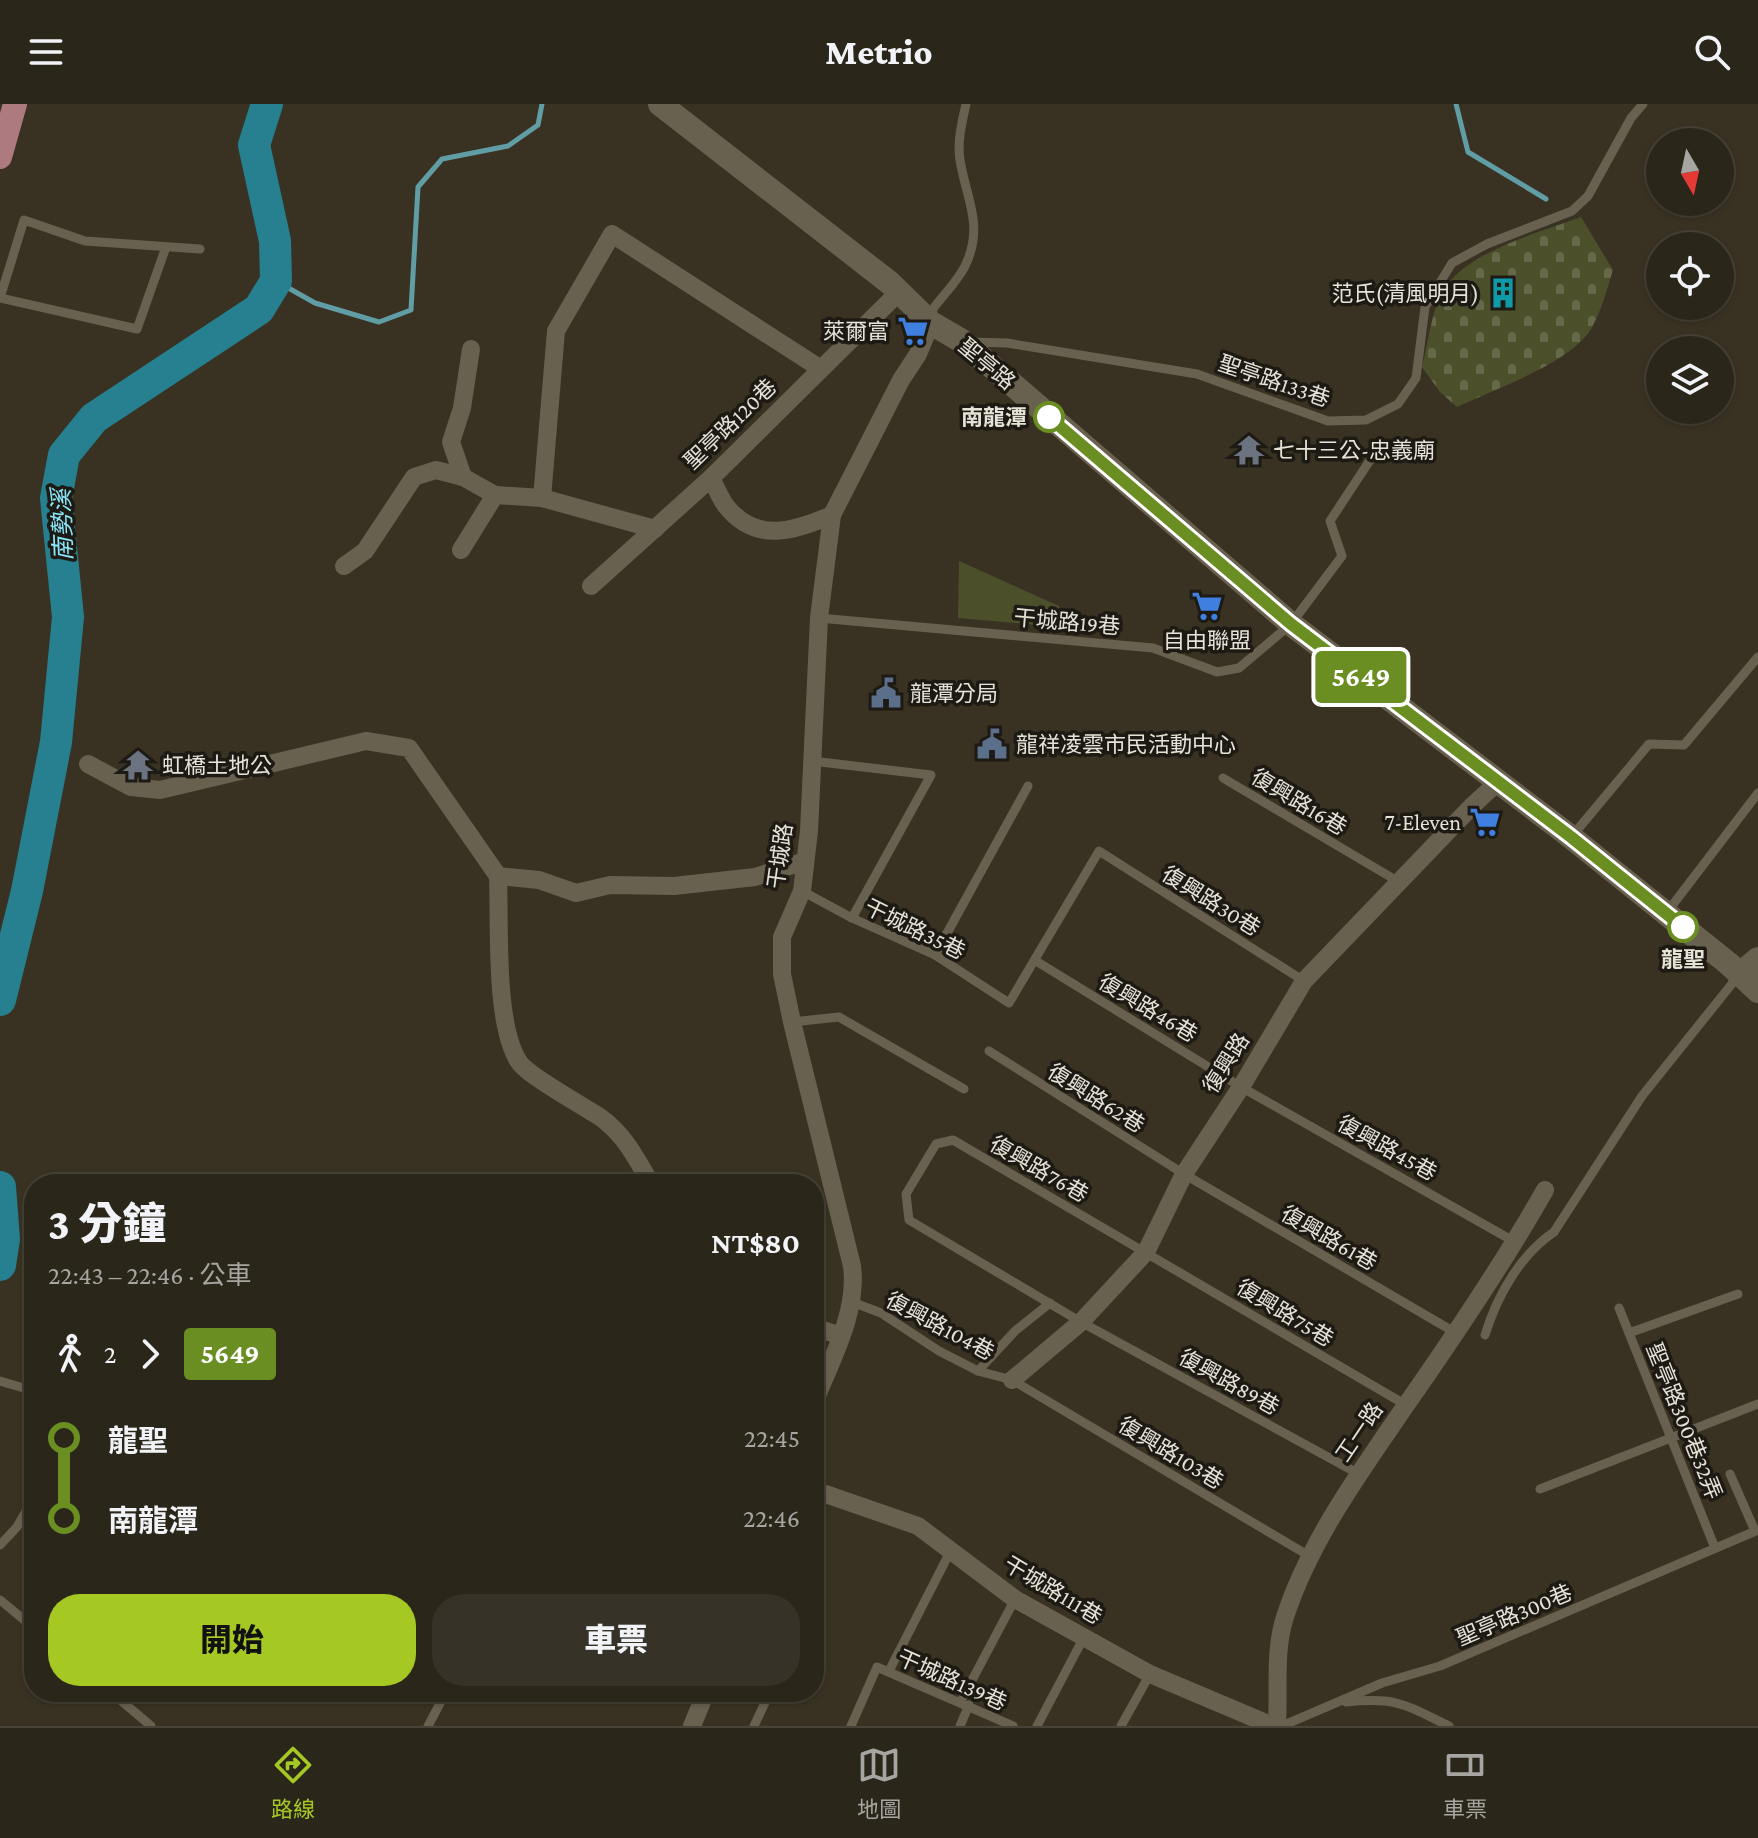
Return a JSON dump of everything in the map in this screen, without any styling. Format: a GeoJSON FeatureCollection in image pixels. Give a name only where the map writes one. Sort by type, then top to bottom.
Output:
{"type":"FeatureCollection","features":[{"type":"Feature","properties":{"kind":"main road"},"geometry":{"type":"LineString","coordinates":[[0,157],[15,104]]}},
{"type":"Feature","properties":{"kind":"street","name":"聖亭路"},"geometry":{"type":"LineString","coordinates":[[660,104],[899,292],[931,323],[962,341],[1291,624],[1571,837],[1758,991]]}},
{"type":"Feature","properties":{"kind":"street"},"geometry":{"type":"LineString","coordinates":[[542,498],[556,331],[612,234],[821,369]]}},
{"type":"Feature","properties":{"kind":"street","name":"聖亭路120巷"},"geometry":{"type":"LineString","coordinates":[[591,586],[711,478],[899,292]]}},
{"type":"Feature","properties":{"kind":"street","name":"干城路"},"geometry":{"type":"LineString","coordinates":[[824,1378],[841,1336],[855,1286],[792,1022],[782,974],[782,937],[802,891],[819,618],[832,515],[901,380],[918,354],[931,323]]}},
{"type":"Feature","properties":{"kind":"street"},"geometry":{"type":"LineString","coordinates":[[463,477],[451,442],[462,408],[471,349]]}},
{"type":"Feature","properties":{"kind":"street"},"geometry":{"type":"LineString","coordinates":[[344,566],[365,551],[414,477],[436,470],[463,477],[495,495],[542,498],[655,529]]}},
{"type":"Feature","properties":{"kind":"street"},"geometry":{"type":"LineString","coordinates":[[711,478],[726,507],[746,524],[774,533],[805,527],[832,515]]}},
{"type":"Feature","properties":{"kind":"street"},"geometry":{"type":"LineString","coordinates":[[461,550],[495,495]]}},
{"type":"Feature","properties":{"kind":"street"},"geometry":{"type":"LineString","coordinates":[[88,764],[131,787],[160,790],[366,741],[409,748],[498,876],[503,1018],[520,1065],[602,1119],[626,1140],[645,1174]]}},
{"type":"Feature","properties":{"kind":"street","name":"復興路"},"geometry":{"type":"LineString","coordinates":[[1012,1380],[1081,1322],[1146,1252],[1184,1174],[1241,1087],[1304,981],[1498,782]]}},
{"type":"Feature","properties":{"kind":"street"},"geometry":{"type":"LineString","coordinates":[[498,876],[539,880],[576,893],[610,885],[674,886],[755,877],[805,861]]}},
{"type":"Feature","properties":{"kind":"street"},"geometry":{"type":"LineString","coordinates":[[1739,975],[1758,959]]}},
{"type":"Feature","properties":{"kind":"street","name":"工一路"},"geometry":{"type":"LineString","coordinates":[[1277,1726],[1280,1648],[1285,1618],[1311,1557],[1359,1474],[1456,1333],[1545,1190]]}},
{"type":"Feature","properties":{"kind":"street"},"geometry":{"type":"LineString","coordinates":[[824,1330],[841,1336]]}},
{"type":"Feature","properties":{"kind":"street","name":"干城路111巷"},"geometry":{"type":"LineString","coordinates":[[824,1493],[918,1526],[1015,1599],[1150,1674],[1277,1726]]}},
{"type":"Feature","properties":{"kind":"street"},"geometry":{"type":"LineString","coordinates":[[692,1726],[702,1702]]}},
{"type":"Feature","properties":{"kind":"lane"},"geometry":{"type":"LineString","coordinates":[[931,323],[933,309],[966,265],[974,236],[975,221],[959,158],[966,104]]}},
{"type":"Feature","properties":{"kind":"lane","name":"聖亭路133巷"},"geometry":{"type":"LineString","coordinates":[[962,341],[1007,343],[1197,374],[1328,421],[1366,420],[1398,404],[1416,378],[1425,307],[1452,263],[1487,244],[1572,211],[1588,196],[1631,118],[1643,104]]}},
{"type":"Feature","properties":{"kind":"lane"},"geometry":{"type":"LineString","coordinates":[[166,247],[137,329],[0,298],[24,220],[85,241],[200,249]]}},
{"type":"Feature","properties":{"kind":"lane","name":"干城路19巷"},"geometry":{"type":"LineString","coordinates":[[819,618],[1153,648],[1217,672],[1239,668],[1291,624],[1342,556],[1330,521],[1380,445]]}},
{"type":"Feature","properties":{"kind":"lane"},"geometry":{"type":"LineString","coordinates":[[1571,837],[1649,744],[1684,745],[1758,657]]}},
{"type":"Feature","properties":{"kind":"lane"},"geometry":{"type":"LineString","coordinates":[[812,761],[931,775],[852,918]]}},
{"type":"Feature","properties":{"kind":"lane","name":"復興路16巷"},"geometry":{"type":"LineString","coordinates":[[1223,778],[1399,882]]}},
{"type":"Feature","properties":{"kind":"lane"},"geometry":{"type":"LineString","coordinates":[[935,955],[1028,786]]}},
{"type":"Feature","properties":{"kind":"lane"},"geometry":{"type":"LineString","coordinates":[[1666,913],[1758,793]]}},
{"type":"Feature","properties":{"kind":"lane","name":"復興路30巷"},"geometry":{"type":"LineString","coordinates":[[1036,961],[1099,851],[1304,981]]}},
{"type":"Feature","properties":{"kind":"lane","name":"干城路35巷"},"geometry":{"type":"LineString","coordinates":[[802,891],[852,918],[935,955],[1009,1003],[1036,961]]}},
{"type":"Feature","properties":{"kind":"lane","name":"復興路46巷"},"geometry":{"type":"LineString","coordinates":[[1036,961],[1241,1087]]}},
{"type":"Feature","properties":{"kind":"lane"},"geometry":{"type":"LineString","coordinates":[[1485,1335],[1494,1304],[1536,1244],[1554,1232],[1642,1096],[1739,975]]}},
{"type":"Feature","properties":{"kind":"lane"},"geometry":{"type":"LineString","coordinates":[[792,1022],[839,1017],[964,1089]]}},
{"type":"Feature","properties":{"kind":"lane","name":"復興路62巷"},"geometry":{"type":"LineString","coordinates":[[989,1051],[1184,1174]]}},
{"type":"Feature","properties":{"kind":"lane","name":"復興路45巷"},"geometry":{"type":"LineString","coordinates":[[1241,1087],[1515,1242]]}},
{"type":"Feature","properties":{"kind":"lane","name":"復興路76巷"},"geometry":{"type":"LineString","coordinates":[[920,1166],[936,1144],[953,1140],[1146,1252]]}},
{"type":"Feature","properties":{"kind":"lane","name":"復興路89巷"},"geometry":{"type":"LineString","coordinates":[[920,1166],[906,1194],[909,1220],[1081,1322],[1359,1474]]}},
{"type":"Feature","properties":{"kind":"lane","name":"復興路61巷"},"geometry":{"type":"LineString","coordinates":[[1184,1174],[1456,1333]]}},
{"type":"Feature","properties":{"kind":"lane","name":"復興路75巷"},"geometry":{"type":"LineString","coordinates":[[1146,1252],[1406,1406]]}},
{"type":"Feature","properties":{"kind":"lane"},"geometry":{"type":"LineString","coordinates":[[1629,1333],[1738,1294]]}},
{"type":"Feature","properties":{"kind":"lane","name":"復興路104巷"},"geometry":{"type":"LineString","coordinates":[[852,1302],[881,1313],[939,1351],[978,1371],[1012,1380]]}},
{"type":"Feature","properties":{"kind":"lane"},"geometry":{"type":"LineString","coordinates":[[978,1371],[1015,1331],[1050,1303]]}},
{"type":"Feature","properties":{"kind":"lane","name":"聖亭路300巷32弄"},"geometry":{"type":"LineString","coordinates":[[1619,1308],[1715,1548]]}},
{"type":"Feature","properties":{"kind":"lane","name":"復興路103巷"},"geometry":{"type":"LineString","coordinates":[[1012,1380],[1311,1557]]}},
{"type":"Feature","properties":{"kind":"lane"},"geometry":{"type":"LineString","coordinates":[[1540,1489],[1758,1404]]}},
{"type":"Feature","properties":{"kind":"lane"},"geometry":{"type":"LineString","coordinates":[[1730,1474],[1756,1531]]}},
{"type":"Feature","properties":{"kind":"lane"},"geometry":{"type":"LineString","coordinates":[[0,1545],[24,1515]]}},
{"type":"Feature","properties":{"kind":"lane","name":"聖亭路300巷"},"geometry":{"type":"LineString","coordinates":[[1277,1726],[1382,1683],[1440,1666],[1756,1531]]}},
{"type":"Feature","properties":{"kind":"lane"},"geometry":{"type":"LineString","coordinates":[[889,1671],[950,1552]]}},
{"type":"Feature","properties":{"kind":"lane"},"geometry":{"type":"LineString","coordinates":[[960,1726],[965,1703],[1015,1599]]}},
{"type":"Feature","properties":{"kind":"lane"},"geometry":{"type":"LineString","coordinates":[[0,1600],[24,1620]]}},
{"type":"Feature","properties":{"kind":"lane"},"geometry":{"type":"LineString","coordinates":[[1037,1726],[1084,1637]]}},
{"type":"Feature","properties":{"kind":"lane","name":"干城路139巷"},"geometry":{"type":"LineString","coordinates":[[851,1726],[877,1667],[1013,1726]]}},
{"type":"Feature","properties":{"kind":"lane"},"geometry":{"type":"LineString","coordinates":[[1121,1726],[1150,1674]]}},
{"type":"Feature","properties":{"kind":"lane"},"geometry":{"type":"LineString","coordinates":[[1337,1703],[1381,1699],[1400,1702],[1449,1726]]}},
{"type":"Feature","properties":{"kind":"lane"},"geometry":{"type":"LineString","coordinates":[[123,1702],[151,1726]]}},
{"type":"Feature","properties":{"kind":"lane"},"geometry":{"type":"LineString","coordinates":[[428,1726],[441,1702]]}},
{"type":"Feature","properties":{"kind":"lane"},"geometry":{"type":"LineString","coordinates":[[754,1726],[765,1702]]}},
{"type":"Feature","properties":{"kind":"green space"},"geometry":{"type":"Polygon","coordinates":[[[1581,217],[1613,270],[1591,329],[1567,353],[1550,364],[1457,407],[1440,392],[1422,367],[1441,294],[1466,266],[1484,255],[1581,217]]]}},
{"type":"Feature","properties":{"kind":"green space"},"geometry":{"type":"Polygon","coordinates":[[[959,561],[1059,606],[1061,627],[958,618],[959,561]]]}},
{"type":"Feature","properties":{"kind":"waterway","name":"南勢溪"},"geometry":{"type":"LineString","coordinates":[[0,1000],[27,891],[56,742],[68,617],[56,498],[64,455],[94,418],[259,309],[276,281],[275,241],[254,145],[267,104]]}},
{"type":"Feature","properties":{"kind":"waterway"},"geometry":{"type":"LineString","coordinates":[[276,281],[315,303],[379,322],[411,310],[418,187],[442,159],[508,146],[538,125],[542,104]]}},
{"type":"Feature","properties":{"kind":"waterway"},"geometry":{"type":"LineString","coordinates":[[1456,104],[1468,152],[1546,199]]}},
{"type":"Feature","properties":{"kind":"waterway","name":"南勢溪"},"geometry":{"type":"LineString","coordinates":[[0,1187],[4,1239],[0,1265]]}},
{"type":"Feature","properties":{"kind":"bus line","name":"5649"},"geometry":{"type":"LineString","coordinates":[[1049,417],[1291,624],[1571,837],[1683,927]]}},
{"type":"Feature","properties":{"kind":"place","name":"范氏(清風明月)"},"geometry":{"type":"Point","coordinates":[1503,293]}},
{"type":"Feature","properties":{"kind":"place","name":"萊爾富"},"geometry":{"type":"Point","coordinates":[913,331]}},
{"type":"Feature","properties":{"kind":"place","name":"南龍潭"},"geometry":{"type":"Point","coordinates":[1049,417]}},
{"type":"Feature","properties":{"kind":"place","name":"七十三公-忠義廟"},"geometry":{"type":"Point","coordinates":[1249,450]}},
{"type":"Feature","properties":{"kind":"place","name":"自由聯盟"},"geometry":{"type":"Point","coordinates":[1207,606]}},
{"type":"Feature","properties":{"kind":"place","name":"龍潭分局"},"geometry":{"type":"Point","coordinates":[886,693]}},
{"type":"Feature","properties":{"kind":"place","name":"龍祥凌雲市民活動中心"},"geometry":{"type":"Point","coordinates":[992,744]}},
{"type":"Feature","properties":{"kind":"place","name":"虹橋土地公"},"geometry":{"type":"Point","coordinates":[138,765]}},
{"type":"Feature","properties":{"kind":"place","name":"7-Eleven"},"geometry":{"type":"Point","coordinates":[1485,822]}},
{"type":"Feature","properties":{"kind":"place","name":"龍聖"},"geometry":{"type":"Point","coordinates":[1683,927]}}]}
